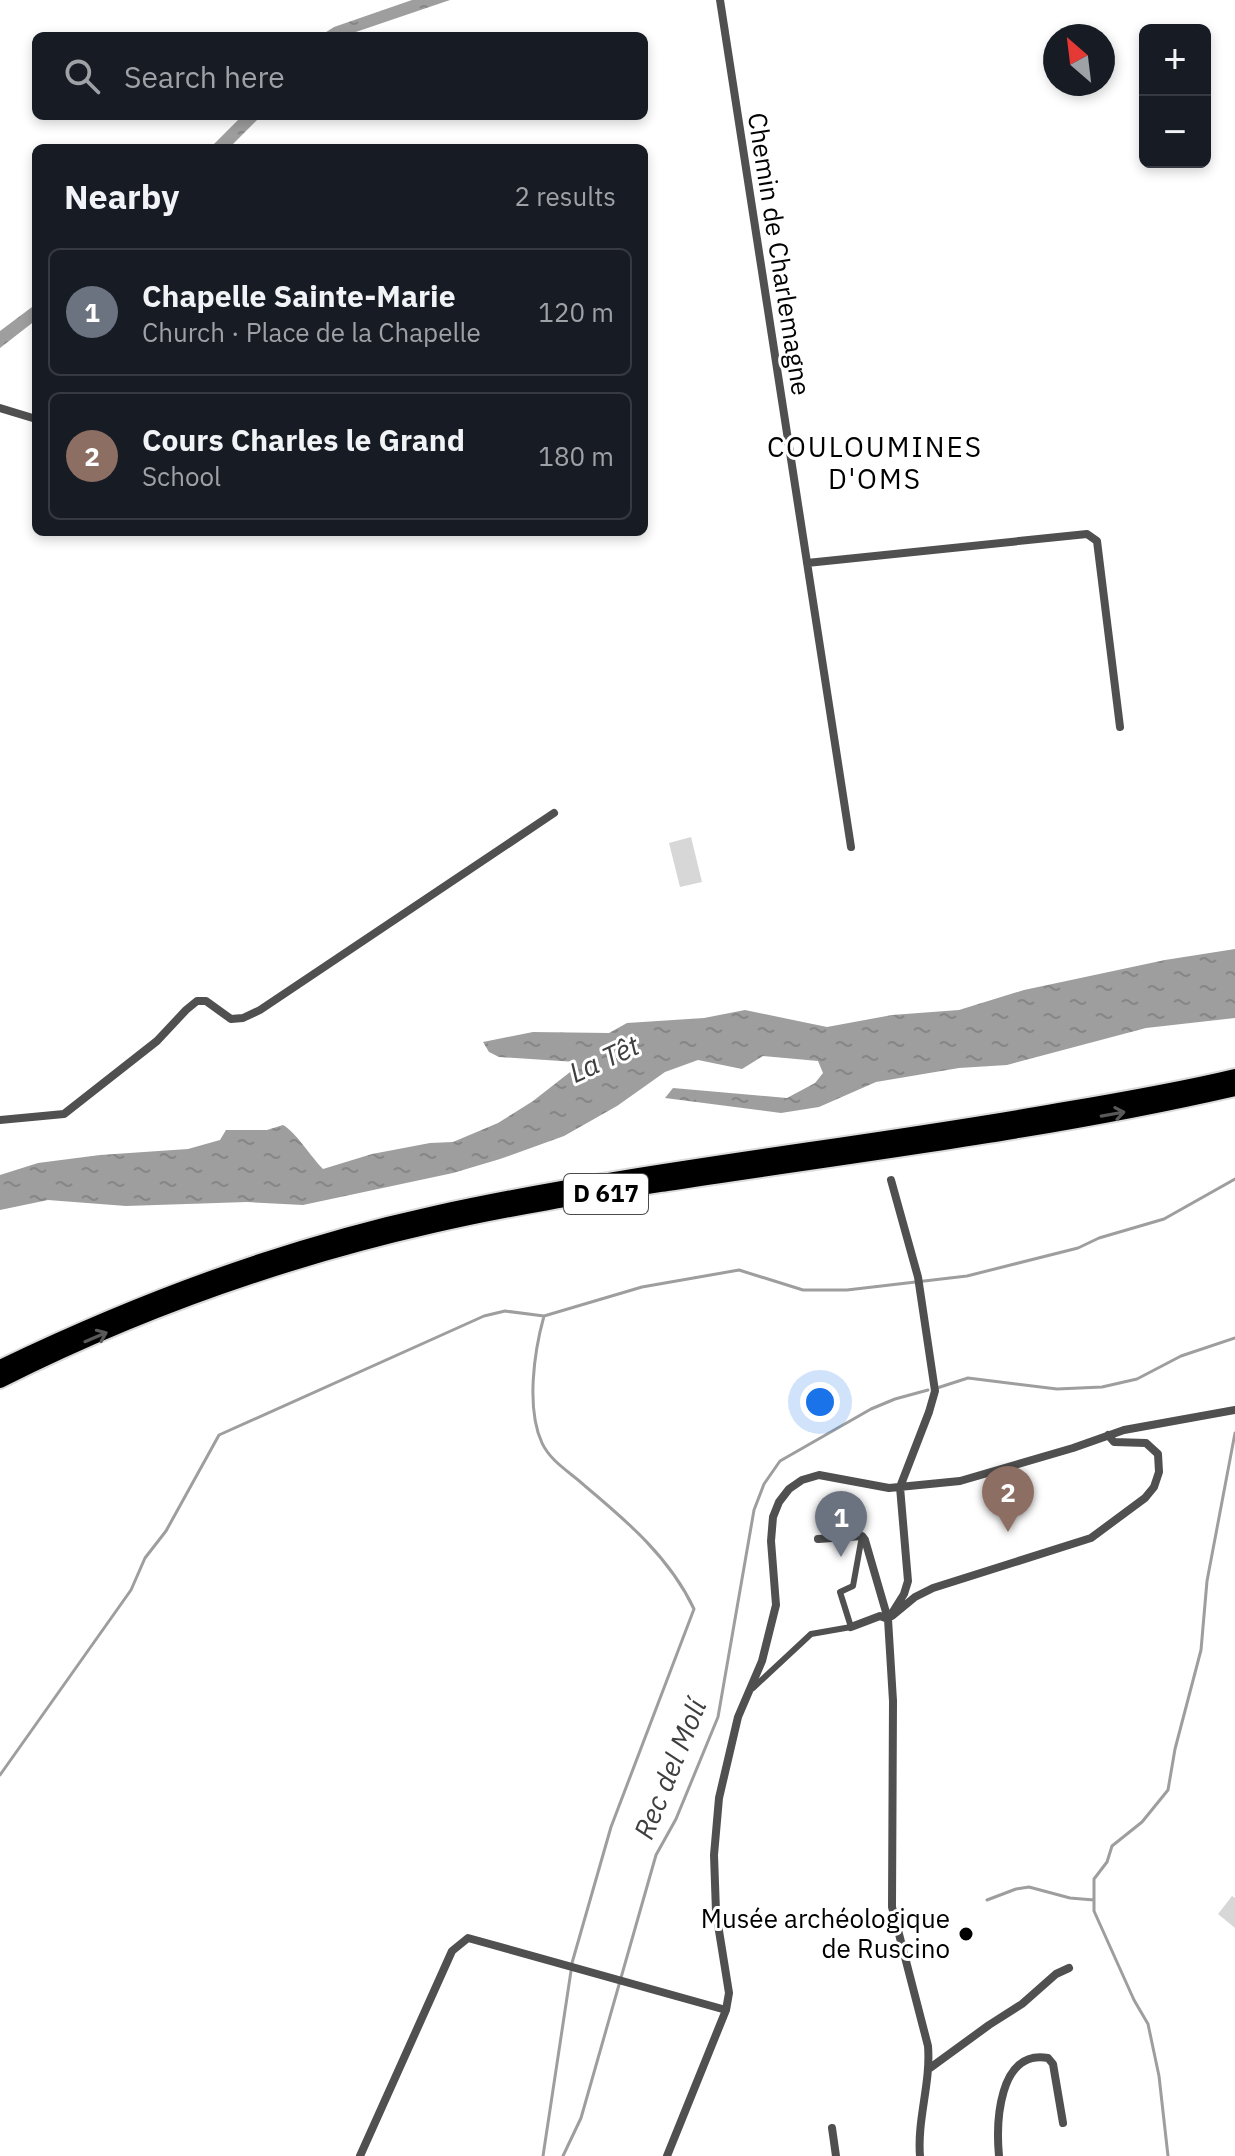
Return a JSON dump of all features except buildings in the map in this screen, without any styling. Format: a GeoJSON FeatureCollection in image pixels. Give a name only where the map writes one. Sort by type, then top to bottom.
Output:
{"type":"FeatureCollection","features":[{"type":"Feature","properties":{"kind":"highway","name":"D 617"},"geometry":{"type":"LineString","coordinates":[[0,1367],[104,1318],[185,1287],[270,1257],[393,1223],[516,1196],[967,1126],[1195,1086],[1235,1076]]}},
{"type":"Feature","properties":{"kind":"highway","name":"D 617"},"geometry":{"type":"LineString","coordinates":[[0,1381],[87,1340],[204,1293],[329,1253],[422,1228],[532,1206],[1110,1115],[1235,1089]]}},
{"type":"Feature","properties":{"kind":"street","name":"Chemin de Charlemagne"},"geometry":{"type":"LineString","coordinates":[[720,0],[851,847]]}},
{"type":"Feature","properties":{"kind":"street"},"geometry":{"type":"LineString","coordinates":[[0,408],[32,418]]}},
{"type":"Feature","properties":{"kind":"street"},"geometry":{"type":"LineString","coordinates":[[807,563],[1087,534],[1097,541],[1120,727]]}},
{"type":"Feature","properties":{"kind":"street"},"geometry":{"type":"LineString","coordinates":[[0,1120],[64,1114],[157,1041],[197,1001],[206,1001],[231,1019],[243,1018],[260,1010],[554,813]]}},
{"type":"Feature","properties":{"kind":"street"},"geometry":{"type":"LineString","coordinates":[[888,1619],[904,1594],[908,1581],[900,1487],[934,1388],[919,1284],[891,1180]]}},
{"type":"Feature","properties":{"kind":"street"},"geometry":{"type":"LineString","coordinates":[[667,2156],[726,2010],[729,1993],[716,1912],[714,1855],[717,1812],[738,1717],[753,1688],[776,1605],[771,1541],[773,1517],[779,1502],[789,1489],[802,1480],[819,1475],[868,1485],[900,1487],[960,1481],[1124,1430],[1235,1410]]}},
{"type":"Feature","properties":{"kind":"street"},"geometry":{"type":"LineString","coordinates":[[888,1619],[915,1597],[933,1588],[1091,1538],[1145,1498],[1154,1487],[1159,1472],[1158,1454],[1146,1443],[1114,1442],[1108,1435]]}},
{"type":"Feature","properties":{"kind":"street"},"geometry":{"type":"LineString","coordinates":[[862,1536],[888,1619],[893,1701],[892,1907],[928,2046],[930,2068],[920,2156]]}},
{"type":"Feature","properties":{"kind":"street"},"geometry":{"type":"LineString","coordinates":[[818,1539],[862,1536]]}},
{"type":"Feature","properties":{"kind":"street"},"geometry":{"type":"LineString","coordinates":[[851,1627],[840,1592],[853,1586],[862,1536]]}},
{"type":"Feature","properties":{"kind":"street"},"geometry":{"type":"LineString","coordinates":[[753,1688],[811,1634],[851,1627],[880,1616],[888,1619]]}},
{"type":"Feature","properties":{"kind":"street"},"geometry":{"type":"LineString","coordinates":[[360,2156],[452,1951],[468,1938],[726,2010]]}},
{"type":"Feature","properties":{"kind":"street"},"geometry":{"type":"LineString","coordinates":[[930,2068],[1022,2004],[1056,1974],[1069,1968]]}},
{"type":"Feature","properties":{"kind":"street"},"geometry":{"type":"LineString","coordinates":[[999,2156],[999,2101],[1008,2080],[1031,2058],[1048,2058],[1053,2064],[1063,2123]]}},
{"type":"Feature","properties":{"kind":"street"},"geometry":{"type":"LineString","coordinates":[[832,2128],[836,2156]]}},
{"type":"Feature","properties":{"kind":"shaded area"},"geometry":{"type":"Polygon","coordinates":[[[691,837],[702,882],[680,887],[669,843],[691,837]]]}},
{"type":"Feature","properties":{"kind":"shaded area"},"geometry":{"type":"Polygon","coordinates":[[[1232,1896],[1235,1898],[1235,1928],[1218,1914],[1232,1896]]]}},
{"type":"Feature","properties":{"kind":"water"},"geometry":{"type":"Polygon","coordinates":[[[412,0],[450,0],[356,32],[326,32],[412,0]]]}},
{"type":"Feature","properties":{"kind":"water"},"geometry":{"type":"Polygon","coordinates":[[[238,120],[257,120],[233,144],[214,144],[238,120]]]}},
{"type":"Feature","properties":{"kind":"water"},"geometry":{"type":"Polygon","coordinates":[[[32,307],[32,323],[0,348],[0,331],[32,307]]]}},
{"type":"Feature","properties":{"kind":"water","name":"La Têt"},"geometry":{"type":"Polygon","coordinates":[[[1235,949],[1235,1018],[1146,1028],[1007,1065],[959,1068],[876,1082],[819,1107],[781,1113],[665,1098],[673,1088],[787,1098],[815,1083],[823,1073],[818,1061],[763,1056],[742,1069],[698,1060],[665,1072],[617,1106],[564,1136],[453,1173],[303,1205],[247,1202],[126,1206],[48,1200],[0,1210],[0,1175],[38,1163],[188,1149],[220,1140],[226,1130],[267,1130],[283,1125],[323,1169],[372,1154],[453,1142],[498,1123],[533,1101],[574,1069],[576,1062],[499,1057],[489,1052],[483,1042],[533,1032],[609,1033],[627,1023],[704,1018],[745,1010],[827,1027],[892,1015],[959,1010],[1024,990],[1165,960],[1235,949]]]}},
{"type":"Feature","properties":{"kind":"waterway"},"geometry":{"type":"LineString","coordinates":[[0,1775],[131,1590],[145,1558],[166,1531],[219,1435],[484,1316],[505,1311],[544,1316],[642,1287],[739,1270],[803,1290],[847,1290],[967,1276],[1078,1248],[1099,1238],[1164,1219],[1235,1179]]}},
{"type":"Feature","properties":{"kind":"waterway"},"geometry":{"type":"LineString","coordinates":[[544,1316],[533,1380],[534,1413],[542,1443],[556,1461],[647,1542],[673,1573],[694,1609],[611,1827],[572,1963]]}},
{"type":"Feature","properties":{"kind":"waterway","name":"Rec del Molí"},"geometry":{"type":"LineString","coordinates":[[937,1388],[968,1378],[1057,1389],[1102,1387],[1137,1379],[1181,1356],[1235,1338]]}},
{"type":"Feature","properties":{"kind":"waterway","name":"Rec del Molí"},"geometry":{"type":"LineString","coordinates":[[563,2156],[581,2118],[656,1855],[676,1819],[718,1717],[754,1510],[764,1484],[780,1461],[871,1409],[928,1390]]}},
{"type":"Feature","properties":{"kind":"waterway"},"geometry":{"type":"LineString","coordinates":[[1168,2156],[1159,2076],[1148,2024],[1094,1911],[1094,1879],[1107,1862],[1112,1846],[1142,1822],[1168,1790],[1175,1749],[1201,1650],[1207,1581],[1235,1433]]}},
{"type":"Feature","properties":{"kind":"waterway"},"geometry":{"type":"LineString","coordinates":[[987,1900],[1029,1887],[1070,1898],[1094,1900]]}},
{"type":"Feature","properties":{"kind":"waterway"},"geometry":{"type":"LineString","coordinates":[[543,2156],[571,1971]]}},
{"type":"Feature","properties":{"kind":"place","name":"Cours Charles le Grand"},"geometry":{"type":"Point","coordinates":[1008,1532]}},
{"type":"Feature","properties":{"kind":"place","name":"Chapelle Sainte-Marie"},"geometry":{"type":"Point","coordinates":[841,1557]}},
{"type":"Feature","properties":{"kind":"place","name":"Musée archéologique de Ruscino"},"geometry":{"type":"Point","coordinates":[966,1934]}},
{"type":"Feature","properties":{"kind":"district","name":"COULOUMINES D'OMS"},"geometry":{"type":"Point","coordinates":[875,463]}}]}
